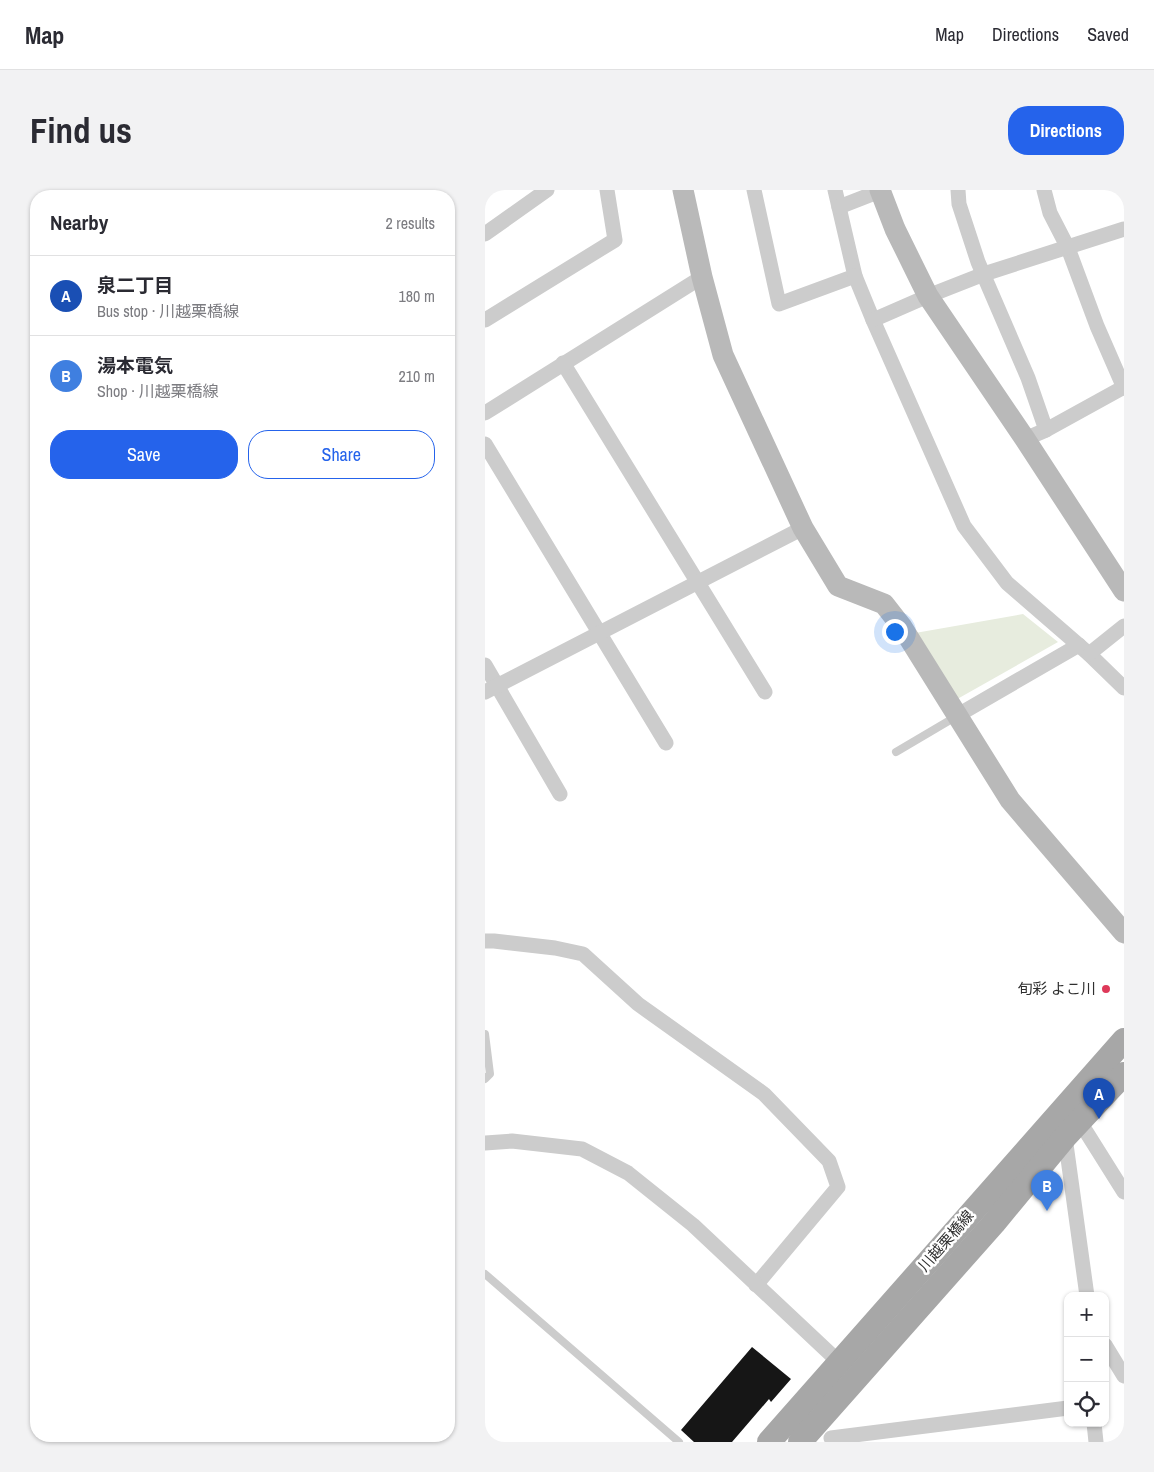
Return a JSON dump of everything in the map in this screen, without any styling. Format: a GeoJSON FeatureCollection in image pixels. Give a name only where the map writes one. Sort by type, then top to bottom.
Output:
{"type":"FeatureCollection","features":[{"type":"Feature","properties":{"kind":"main road","name":"川越栗橋線"},"geometry":{"type":"LineString","coordinates":[[769,1442],[1124,1040]]}},
{"type":"Feature","properties":{"kind":"main road","name":"川越栗橋線"},"geometry":{"type":"LineString","coordinates":[[800,1442],[1124,1074]]}},
{"type":"Feature","properties":{"kind":"street"},"geometry":{"type":"LineString","coordinates":[[485,234],[547,190]]}},
{"type":"Feature","properties":{"kind":"street"},"geometry":{"type":"LineString","coordinates":[[485,320],[615,240],[607,190]]}},
{"type":"Feature","properties":{"kind":"street"},"geometry":{"type":"LineString","coordinates":[[683,190],[701,277],[723,355],[803,528],[838,586],[884,604],[902,627],[1010,800],[1124,933]]}},
{"type":"Feature","properties":{"kind":"street"},"geometry":{"type":"LineString","coordinates":[[754,190],[779,304],[855,276]]}},
{"type":"Feature","properties":{"kind":"street"},"geometry":{"type":"LineString","coordinates":[[835,190],[855,276],[964,526],[1007,583],[1084,650],[1124,688]]}},
{"type":"Feature","properties":{"kind":"street"},"geometry":{"type":"LineString","coordinates":[[958,190],[959,204],[978,262],[985,274],[1029,378],[1046,430]]}},
{"type":"Feature","properties":{"kind":"street"},"geometry":{"type":"LineString","coordinates":[[1025,438],[1046,430],[1124,387],[1097,326],[1068,248],[1050,212],[1044,190]]}},
{"type":"Feature","properties":{"kind":"street"},"geometry":{"type":"LineString","coordinates":[[839,207],[880,191],[895,229],[928,296],[1025,438],[1124,591]]}},
{"type":"Feature","properties":{"kind":"street"},"geometry":{"type":"LineString","coordinates":[[873,320],[985,274],[1124,228]]}},
{"type":"Feature","properties":{"kind":"street"},"geometry":{"type":"LineString","coordinates":[[485,413],[701,277]]}},
{"type":"Feature","properties":{"kind":"street"},"geometry":{"type":"LineString","coordinates":[[563,363],[765,692]]}},
{"type":"Feature","properties":{"kind":"street"},"geometry":{"type":"LineString","coordinates":[[485,444],[666,743]]}},
{"type":"Feature","properties":{"kind":"street"},"geometry":{"type":"LineString","coordinates":[[491,689],[803,528]]}},
{"type":"Feature","properties":{"kind":"street"},"geometry":{"type":"LineString","coordinates":[[958,716],[1084,650],[1124,626]]}},
{"type":"Feature","properties":{"kind":"street"},"geometry":{"type":"LineString","coordinates":[[485,665],[491,689],[560,794]]}},
{"type":"Feature","properties":{"kind":"street"},"geometry":{"type":"LineString","coordinates":[[485,928],[489,941],[555,948],[583,954],[638,1004],[764,1094],[829,1161],[838,1187],[756,1285]]}},
{"type":"Feature","properties":{"kind":"street"},"geometry":{"type":"LineString","coordinates":[[1073,1130],[1124,1192]]}},
{"type":"Feature","properties":{"kind":"street"},"geometry":{"type":"LineString","coordinates":[[1073,1130],[1087,1292]]}},
{"type":"Feature","properties":{"kind":"street"},"geometry":{"type":"LineString","coordinates":[[485,1143],[512,1141],[582,1149],[628,1173],[693,1225],[840,1363]]}},
{"type":"Feature","properties":{"kind":"street"},"geometry":{"type":"LineString","coordinates":[[1109,1352],[1124,1376]]}},
{"type":"Feature","properties":{"kind":"street"},"geometry":{"type":"LineString","coordinates":[[831,1438],[1064,1409]]}},
{"type":"Feature","properties":{"kind":"street"},"geometry":{"type":"LineString","coordinates":[[1094,1427],[1096,1442]]}},
{"type":"Feature","properties":{"kind":"lane"},"geometry":{"type":"LineString","coordinates":[[895,752],[958,716]]}},
{"type":"Feature","properties":{"kind":"lane"},"geometry":{"type":"LineString","coordinates":[[485,1034],[490,1074],[485,1079]]}},
{"type":"Feature","properties":{"kind":"lane"},"geometry":{"type":"LineString","coordinates":[[485,1274],[679,1442]]}},
{"type":"Feature","properties":{"kind":"shaded area"},"geometry":{"type":"Polygon","coordinates":[[[1023,614],[1058,642],[952,702],[898,636],[1023,614]]]}},
{"type":"Feature","properties":{"kind":"building"},"geometry":{"type":"Polygon","coordinates":[[[752,1347],[791,1379],[771,1402],[769,1399],[732,1442],[694,1442],[681,1430],[752,1347]]]}},
{"type":"Feature","properties":{"kind":"place","name":"旬彩 よこ川"},"geometry":{"type":"Point","coordinates":[1106,989]}},
{"type":"Feature","properties":{"kind":"place","name":"泉二丁目"},"geometry":{"type":"Point","coordinates":[1099,1119]}},
{"type":"Feature","properties":{"kind":"place","name":"湯本電気"},"geometry":{"type":"Point","coordinates":[1047,1211]}}]}
